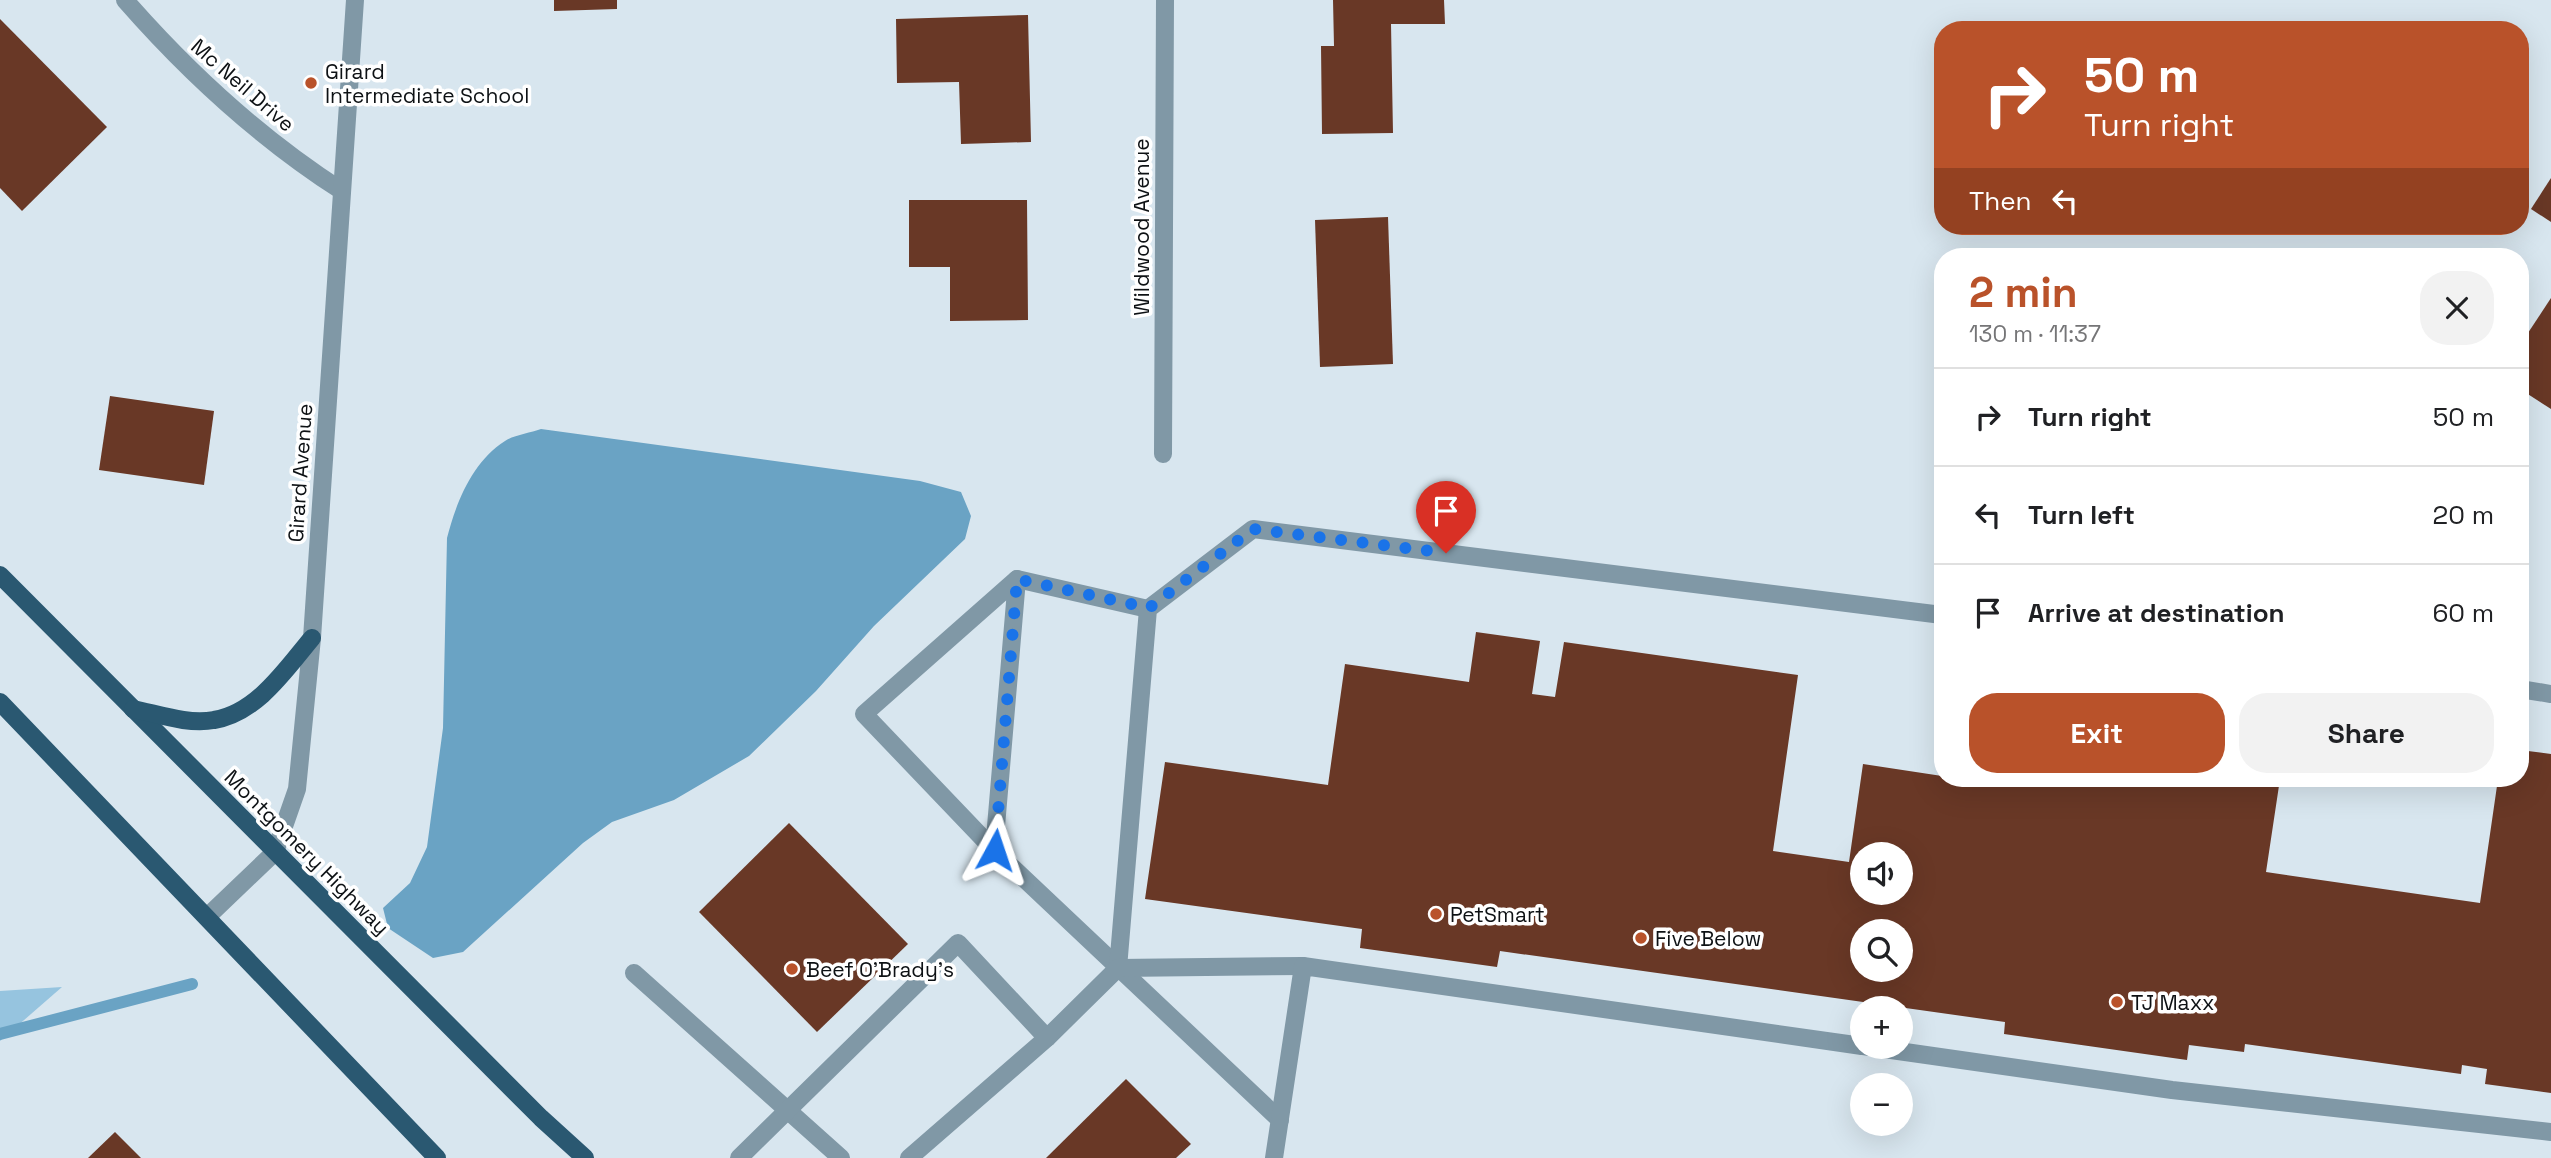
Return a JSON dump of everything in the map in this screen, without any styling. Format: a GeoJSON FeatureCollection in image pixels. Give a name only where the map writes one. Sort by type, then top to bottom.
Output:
{"type":"FeatureCollection","features":[{"type":"Feature","properties":{"kind":"main road","name":"Montgomery Highway"},"geometry":{"type":"LineString","coordinates":[[0,575],[541,1118],[585,1158]]}},
{"type":"Feature","properties":{"kind":"main road"},"geometry":{"type":"LineString","coordinates":[[132,709],[188,721],[215,720],[243,708],[266,691],[312,638]]}},
{"type":"Feature","properties":{"kind":"main road"},"geometry":{"type":"LineString","coordinates":[[0,702],[437,1158]]}},
{"type":"Feature","properties":{"kind":"street","name":"Mc Neil Drive"},"geometry":{"type":"LineString","coordinates":[[125,0],[171,52],[298,163],[341,191]]}},
{"type":"Feature","properties":{"kind":"street","name":"Girard Avenue"},"geometry":{"type":"LineString","coordinates":[[207,917],[275,852],[297,789],[312,638],[355,0]]}},
{"type":"Feature","properties":{"kind":"street","name":"Wildwood Avenue"},"geometry":{"type":"LineString","coordinates":[[1163,454],[1165,0]]}},
{"type":"Feature","properties":{"kind":"street"},"geometry":{"type":"LineString","coordinates":[[909,1158],[1047,1038],[1118,968],[1149,608],[1253,529],[1934,614]]}},
{"type":"Feature","properties":{"kind":"street"},"geometry":{"type":"LineString","coordinates":[[1017,579],[1149,608]]}},
{"type":"Feature","properties":{"kind":"street"},"geometry":{"type":"LineString","coordinates":[[1017,579],[864,714],[995,850],[1280,1120]]}},
{"type":"Feature","properties":{"kind":"street"},"geometry":{"type":"LineString","coordinates":[[995,850],[1017,579]]}},
{"type":"Feature","properties":{"kind":"street"},"geometry":{"type":"LineString","coordinates":[[2529,691],[2551,694]]}},
{"type":"Feature","properties":{"kind":"street"},"geometry":{"type":"LineString","coordinates":[[740,1158],[958,943],[1047,1038]]}},
{"type":"Feature","properties":{"kind":"street"},"geometry":{"type":"LineString","coordinates":[[1118,968],[1303,966],[1850,1044]]}},
{"type":"Feature","properties":{"kind":"street"},"geometry":{"type":"LineString","coordinates":[[1274,1158],[1303,966]]}},
{"type":"Feature","properties":{"kind":"street"},"geometry":{"type":"LineString","coordinates":[[634,973],[841,1158]]}},
{"type":"Feature","properties":{"kind":"street"},"geometry":{"type":"LineString","coordinates":[[1913,1053],[2172,1090],[2551,1132]]}},
{"type":"Feature","properties":{"kind":"shaded area"},"geometry":{"type":"Polygon","coordinates":[[[541,429],[920,481],[961,492],[971,516],[965,539],[874,626],[816,691],[749,756],[674,800],[612,822],[583,843],[463,952],[433,958],[388,928],[383,908],[410,883],[427,847],[443,728],[447,538],[467,484],[483,460],[509,439],[541,429]]]}},
{"type":"Feature","properties":{"kind":"shaded area"},"geometry":{"type":"Polygon","coordinates":[[[62,987],[0,1041],[0,991],[62,987]]]}},
{"type":"Feature","properties":{"kind":"building"},"geometry":{"type":"Polygon","coordinates":[[[554,0],[617,0],[617,9],[554,11],[554,0]]]}},
{"type":"Feature","properties":{"kind":"building"},"geometry":{"type":"Polygon","coordinates":[[[1333,0],[1444,0],[1445,24],[1391,24],[1393,133],[1322,134],[1321,46],[1334,46],[1333,0]]]}},
{"type":"Feature","properties":{"kind":"building"},"geometry":{"type":"Polygon","coordinates":[[[1028,15],[1031,142],[961,144],[959,82],[897,83],[896,19],[1028,15]]]}},
{"type":"Feature","properties":{"kind":"building"},"geometry":{"type":"Polygon","coordinates":[[[0,19],[107,127],[22,211],[0,188],[0,19]]]}},
{"type":"Feature","properties":{"kind":"building"},"geometry":{"type":"Polygon","coordinates":[[[2551,178],[2551,222],[2531,209],[2551,178]]]}},
{"type":"Feature","properties":{"kind":"building"},"geometry":{"type":"Polygon","coordinates":[[[909,200],[1027,200],[1028,320],[950,321],[950,267],[909,267],[909,200]]]}},
{"type":"Feature","properties":{"kind":"building"},"geometry":{"type":"Polygon","coordinates":[[[1388,217],[1393,364],[1320,367],[1315,220],[1388,217]]]}},
{"type":"Feature","properties":{"kind":"building"},"geometry":{"type":"Polygon","coordinates":[[[2551,298],[2551,409],[2529,395],[2529,331],[2551,298]]]}},
{"type":"Feature","properties":{"kind":"building"},"geometry":{"type":"Polygon","coordinates":[[[110,396],[214,411],[204,485],[99,470],[110,396]]]}},
{"type":"Feature","properties":{"kind":"building"},"geometry":{"type":"Polygon","coordinates":[[[1476,632],[1540,641],[1532,694],[1555,697],[1564,642],[1798,675],[1773,851],[1849,862],[1850,855],[1850,905],[1913,905],[1913,842],[1852,842],[1863,764],[1934,775],[1934,787],[2279,787],[2266,872],[2480,903],[2497,787],[2529,787],[2529,751],[2551,754],[2551,1093],[2485,1084],[2487,1069],[2462,1065],[2461,1074],[2245,1044],[2244,1052],[2189,1045],[2187,1060],[2004,1034],[2005,1022],[1913,1009],[1913,996],[1850,996],[1850,1000],[1500,951],[1497,967],[1360,948],[1362,929],[1145,899],[1165,762],[1328,785],[1345,664],[1469,682],[1476,632]]]}},
{"type":"Feature","properties":{"kind":"building"},"geometry":{"type":"Polygon","coordinates":[[[789,823],[908,944],[817,1032],[699,912],[789,823]]]}},
{"type":"Feature","properties":{"kind":"building"},"geometry":{"type":"Polygon","coordinates":[[[1126,1079],[1191,1144],[1176,1158],[1046,1158],[1126,1079]]]}},
{"type":"Feature","properties":{"kind":"building"},"geometry":{"type":"Polygon","coordinates":[[[115,1132],[141,1158],[88,1158],[115,1132]]]}},
{"type":"Feature","properties":{"kind":"waterway"},"geometry":{"type":"LineString","coordinates":[[0,1034],[192,984]]}},
{"type":"Feature","properties":{"kind":"place","name":"Girard Intermediate School"},"geometry":{"type":"Point","coordinates":[311,83]}},
{"type":"Feature","properties":{"kind":"place","name":"PetSmart"},"geometry":{"type":"Point","coordinates":[1436,914]}},
{"type":"Feature","properties":{"kind":"place","name":"Five Below"},"geometry":{"type":"Point","coordinates":[1641,938]}},
{"type":"Feature","properties":{"kind":"place","name":"Beef O'Brady's"},"geometry":{"type":"Point","coordinates":[792,969]}},
{"type":"Feature","properties":{"kind":"place","name":"TJ Maxx"},"geometry":{"type":"Point","coordinates":[2117,1002]}},
{"type":"Feature","properties":{"kind":"route"},"geometry":{"type":"LineString","coordinates":[[995,850],[1017,579],[1149,608],[1253,529],[1446,553]]}}]}
